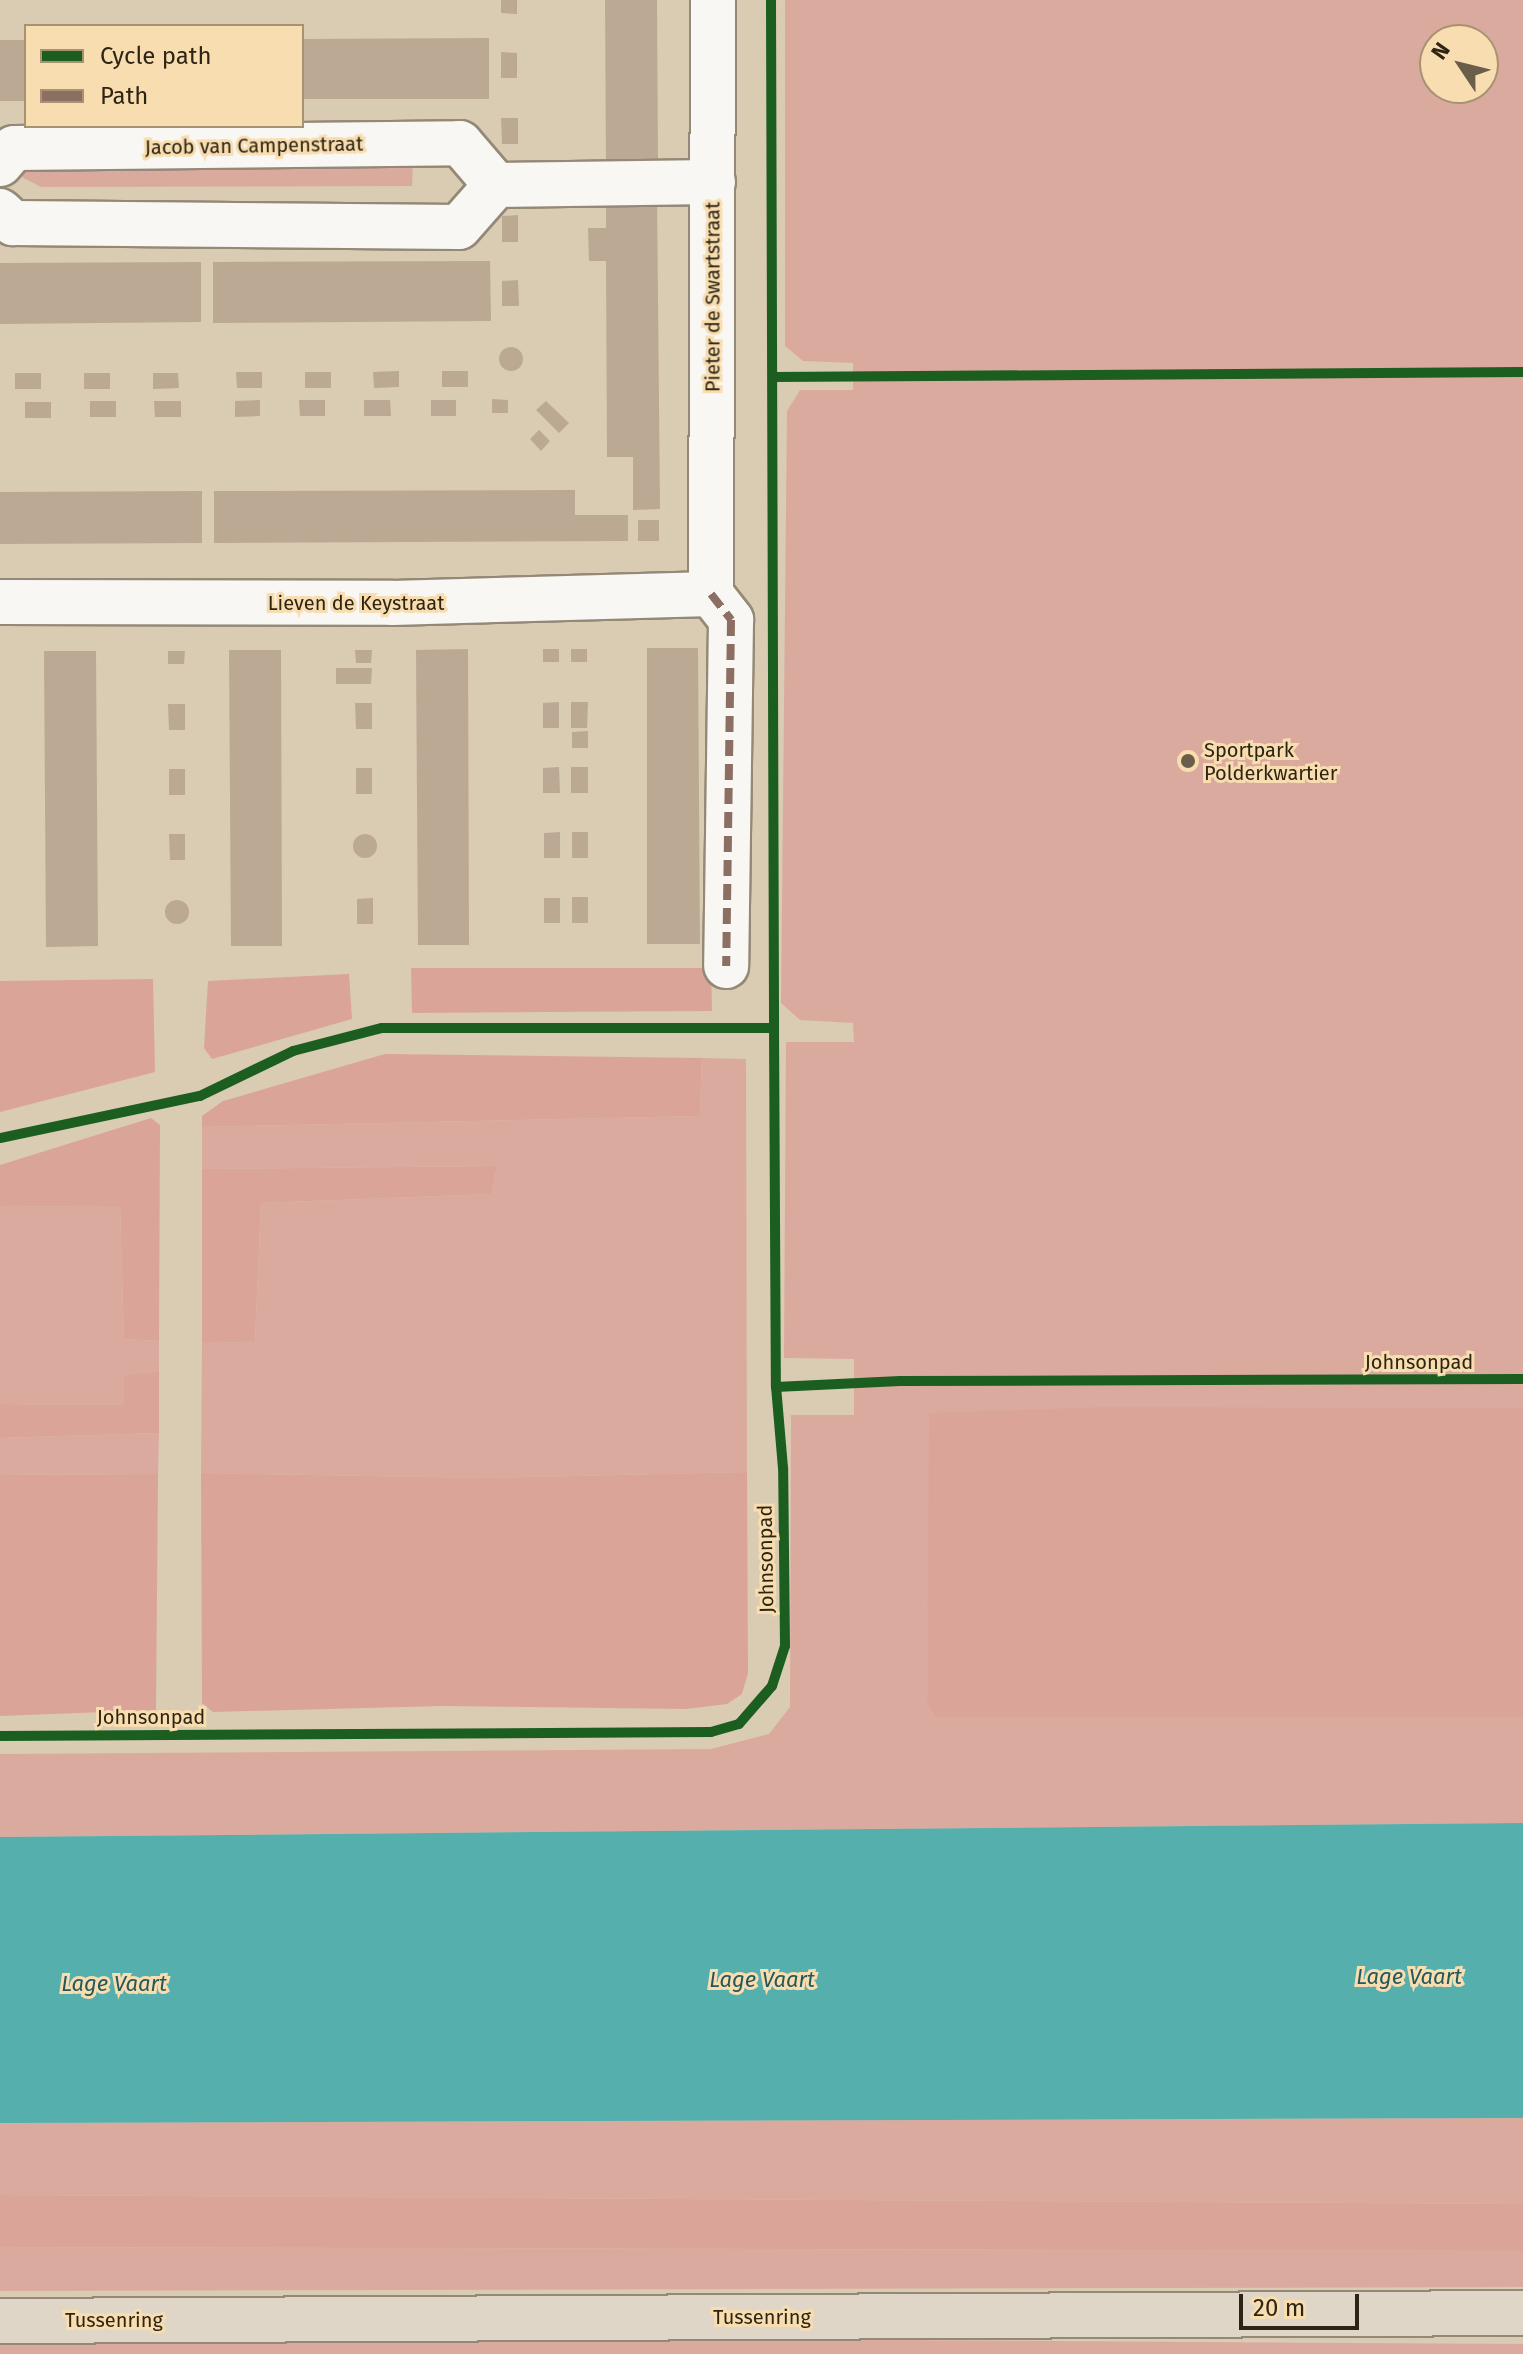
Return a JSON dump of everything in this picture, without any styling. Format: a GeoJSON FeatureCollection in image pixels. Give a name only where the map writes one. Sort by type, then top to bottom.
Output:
{"type":"FeatureCollection","features":[{"type":"Feature","properties":{"kind":"highway","name":"Tussenring"},"geometry":{"type":"LineString","coordinates":[[0,2321],[1523,2313]]}},
{"type":"Feature","properties":{"kind":"street","name":"Pieter de Swartstraat"},"geometry":{"type":"LineString","coordinates":[[711,594],[713,0]]}},
{"type":"Feature","properties":{"kind":"street","name":"Jacob van Campenstraat"},"geometry":{"type":"LineString","coordinates":[[0,164],[14,148],[460,143],[496,185]]}},
{"type":"Feature","properties":{"kind":"street"},"geometry":{"type":"LineString","coordinates":[[0,211],[13,223],[459,227],[496,185],[713,182]]}},
{"type":"Feature","properties":{"kind":"street"},"geometry":{"type":"LineString","coordinates":[[711,594],[731,620],[726,966]]}},
{"type":"Feature","properties":{"kind":"street","name":"Lieven de Keystraat"},"geometry":{"type":"LineString","coordinates":[[0,602],[392,603],[711,594]]}},
{"type":"Feature","properties":{"kind":"shaded area","name":"Sportpark Polderkwartier"},"geometry":{"type":"Polygon","coordinates":[[[785,0],[1523,0],[1523,1434],[930,1435],[927,1703],[935,1717],[1523,1717],[1523,1823],[0,1837],[0,1754],[711,1749],[769,1734],[790,1707],[791,1415],[854,1415],[854,1359],[784,1358],[786,1042],[854,1042],[853,1023],[800,1020],[781,1003],[787,411],[800,390],[853,390],[853,363],[803,361],[785,346],[785,0]]]}},
{"type":"Feature","properties":{"kind":"shaded area"},"geometry":{"type":"Polygon","coordinates":[[[413,161],[412,186],[41,187],[18,175],[26,164],[413,161]]]}},
{"type":"Feature","properties":{"kind":"shaded area"},"geometry":{"type":"Polygon","coordinates":[[[411,968],[711,968],[712,1011],[412,1013],[411,968]]]}},
{"type":"Feature","properties":{"kind":"shaded area"},"geometry":{"type":"Polygon","coordinates":[[[349,974],[352,1019],[212,1059],[204,1048],[208,981],[349,974]]]}},
{"type":"Feature","properties":{"kind":"shaded area"},"geometry":{"type":"Polygon","coordinates":[[[153,979],[155,1072],[0,1112],[0,981],[153,979]]]}},
{"type":"Feature","properties":{"kind":"shaded area"},"geometry":{"type":"Polygon","coordinates":[[[385,1054],[702,1058],[700,1116],[202,1127],[202,1116],[223,1101],[385,1054]]]}},
{"type":"Feature","properties":{"kind":"shaded area"},"geometry":{"type":"Polygon","coordinates":[[[702,1058],[746,1059],[747,1472],[487,1478],[201,1473],[202,1343],[255,1342],[261,1203],[492,1194],[497,1166],[202,1169],[202,1127],[700,1116],[702,1058]]]}},
{"type":"Feature","properties":{"kind":"shaded area"},"geometry":{"type":"Polygon","coordinates":[[[151,1118],[160,1125],[159,1341],[124,1339],[120,1207],[0,1206],[0,1165],[151,1118]]]}},
{"type":"Feature","properties":{"kind":"shaded area"},"geometry":{"type":"Polygon","coordinates":[[[497,1166],[492,1194],[261,1203],[255,1342],[202,1343],[202,1169],[497,1166]]]}},
{"type":"Feature","properties":{"kind":"shaded area"},"geometry":{"type":"Polygon","coordinates":[[[0,1206],[120,1207],[124,1339],[159,1341],[159,1371],[125,1375],[125,1405],[0,1404],[0,1206]]]}},
{"type":"Feature","properties":{"kind":"shaded area"},"geometry":{"type":"Polygon","coordinates":[[[159,1371],[159,1433],[0,1438],[0,1404],[124,1405],[124,1375],[159,1371]]]}},
{"type":"Feature","properties":{"kind":"shaded area"},"geometry":{"type":"Polygon","coordinates":[[[1107,1407],[1523,1408],[1523,1717],[935,1717],[927,1703],[929,1413],[1107,1407]]]}},
{"type":"Feature","properties":{"kind":"shaded area"},"geometry":{"type":"Polygon","coordinates":[[[159,1433],[158,1474],[0,1475],[0,1438],[159,1433]]]}},
{"type":"Feature","properties":{"kind":"shaded area"},"geometry":{"type":"Polygon","coordinates":[[[747,1472],[748,1673],[742,1694],[727,1704],[686,1709],[441,1706],[213,1712],[202,1703],[201,1473],[487,1478],[747,1472]]]}},
{"type":"Feature","properties":{"kind":"shaded area"},"geometry":{"type":"Polygon","coordinates":[[[158,1474],[156,1710],[0,1716],[0,1475],[158,1474]]]}},
{"type":"Feature","properties":{"kind":"shaded area"},"geometry":{"type":"Polygon","coordinates":[[[1523,2118],[1523,2204],[0,2195],[0,2123],[1523,2118]]]}},
{"type":"Feature","properties":{"kind":"shaded area"},"geometry":{"type":"Polygon","coordinates":[[[0,2195],[1523,2204],[1523,2251],[0,2247],[0,2195]]]}},
{"type":"Feature","properties":{"kind":"shaded area"},"geometry":{"type":"Polygon","coordinates":[[[0,2247],[1523,2251],[1523,2287],[0,2291],[0,2247]]]}},
{"type":"Feature","properties":{"kind":"shaded area"},"geometry":{"type":"Polygon","coordinates":[[[571,2338],[1523,2344],[1523,2354],[0,2354],[0,2341],[571,2338]]]}},
{"type":"Feature","properties":{"kind":"water","name":"Lage Vaart"},"geometry":{"type":"Polygon","coordinates":[[[1523,1823],[1523,2118],[0,2123],[0,1837],[1523,1823]]]}},
{"type":"Feature","properties":{"kind":"building"},"geometry":{"type":"Polygon","coordinates":[[[501,0],[517,0],[517,14],[501,13],[501,0]]]}},
{"type":"Feature","properties":{"kind":"building"},"geometry":{"type":"Polygon","coordinates":[[[605,0],[657,0],[658,164],[606,164],[605,0]]]}},
{"type":"Feature","properties":{"kind":"building"},"geometry":{"type":"Polygon","coordinates":[[[489,38],[489,99],[304,99],[304,39],[489,38]]]}},
{"type":"Feature","properties":{"kind":"building"},"geometry":{"type":"Polygon","coordinates":[[[0,40],[24,40],[24,101],[0,101],[0,40]]]}},
{"type":"Feature","properties":{"kind":"building"},"geometry":{"type":"Polygon","coordinates":[[[501,52],[517,53],[517,78],[501,78],[501,52]]]}},
{"type":"Feature","properties":{"kind":"building"},"geometry":{"type":"Polygon","coordinates":[[[501,118],[518,118],[518,144],[502,144],[501,118]]]}},
{"type":"Feature","properties":{"kind":"building"},"geometry":{"type":"Polygon","coordinates":[[[606,194],[657,194],[660,509],[633,510],[633,457],[607,457],[606,261],[589,261],[588,228],[606,228],[606,194]]]}},
{"type":"Feature","properties":{"kind":"building"},"geometry":{"type":"Polygon","coordinates":[[[518,215],[518,242],[502,242],[502,216],[518,215]]]}},
{"type":"Feature","properties":{"kind":"building"},"geometry":{"type":"Polygon","coordinates":[[[490,261],[491,321],[213,323],[213,262],[490,261]]]}},
{"type":"Feature","properties":{"kind":"building"},"geometry":{"type":"Polygon","coordinates":[[[201,262],[201,322],[0,324],[0,263],[201,262]]]}},
{"type":"Feature","properties":{"kind":"building"},"geometry":{"type":"Polygon","coordinates":[[[518,280],[519,306],[502,306],[502,281],[518,280]]]}},
{"type":"Feature","properties":{"kind":"building"},"geometry":{"type":"Polygon","coordinates":[[[511,347],[519,351],[523,359],[519,367],[511,371],[503,367],[499,359],[503,351],[511,347]]]}},
{"type":"Feature","properties":{"kind":"building"},"geometry":{"type":"Polygon","coordinates":[[[399,371],[399,387],[374,388],[373,372],[399,371]]]}},
{"type":"Feature","properties":{"kind":"building"},"geometry":{"type":"Polygon","coordinates":[[[442,371],[468,371],[468,387],[442,387],[442,371]]]}},
{"type":"Feature","properties":{"kind":"building"},"geometry":{"type":"Polygon","coordinates":[[[236,372],[262,372],[262,388],[237,388],[236,372]]]}},
{"type":"Feature","properties":{"kind":"building"},"geometry":{"type":"Polygon","coordinates":[[[305,372],[331,372],[331,388],[305,388],[305,372]]]}},
{"type":"Feature","properties":{"kind":"building"},"geometry":{"type":"Polygon","coordinates":[[[15,373],[41,373],[41,389],[15,389],[15,373]]]}},
{"type":"Feature","properties":{"kind":"building"},"geometry":{"type":"Polygon","coordinates":[[[84,373],[110,373],[110,389],[84,389],[84,373]]]}},
{"type":"Feature","properties":{"kind":"building"},"geometry":{"type":"Polygon","coordinates":[[[153,373],[178,373],[179,388],[153,389],[153,373]]]}},
{"type":"Feature","properties":{"kind":"building"},"geometry":{"type":"Polygon","coordinates":[[[492,399],[508,400],[508,413],[492,413],[492,399]]]}},
{"type":"Feature","properties":{"kind":"building"},"geometry":{"type":"Polygon","coordinates":[[[260,400],[260,416],[235,417],[235,401],[260,400]]]}},
{"type":"Feature","properties":{"kind":"building"},"geometry":{"type":"Polygon","coordinates":[[[299,400],[325,400],[325,416],[300,416],[299,400]]]}},
{"type":"Feature","properties":{"kind":"building"},"geometry":{"type":"Polygon","coordinates":[[[364,400],[390,400],[391,416],[364,416],[364,400]]]}},
{"type":"Feature","properties":{"kind":"building"},"geometry":{"type":"Polygon","coordinates":[[[431,400],[456,400],[456,416],[431,416],[431,400]]]}},
{"type":"Feature","properties":{"kind":"building"},"geometry":{"type":"Polygon","coordinates":[[[90,401],[116,401],[116,417],[90,417],[90,401]]]}},
{"type":"Feature","properties":{"kind":"building"},"geometry":{"type":"Polygon","coordinates":[[[154,401],[181,401],[181,417],[155,417],[154,401]]]}},
{"type":"Feature","properties":{"kind":"building"},"geometry":{"type":"Polygon","coordinates":[[[546,401],[569,423],[559,433],[536,410],[546,401]]]}},
{"type":"Feature","properties":{"kind":"building"},"geometry":{"type":"Polygon","coordinates":[[[25,402],[51,402],[51,418],[25,418],[25,402]]]}},
{"type":"Feature","properties":{"kind":"building"},"geometry":{"type":"Polygon","coordinates":[[[539,430],[550,441],[541,451],[530,439],[539,430]]]}},
{"type":"Feature","properties":{"kind":"building"},"geometry":{"type":"Polygon","coordinates":[[[575,490],[575,515],[628,515],[628,541],[214,543],[214,491],[575,490]]]}},
{"type":"Feature","properties":{"kind":"building"},"geometry":{"type":"Polygon","coordinates":[[[202,491],[202,543],[0,544],[0,492],[202,491]]]}},
{"type":"Feature","properties":{"kind":"building"},"geometry":{"type":"Polygon","coordinates":[[[638,520],[659,520],[659,541],[638,541],[638,520]]]}},
{"type":"Feature","properties":{"kind":"building"},"geometry":{"type":"Polygon","coordinates":[[[647,648],[698,648],[700,944],[647,944],[647,648]]]}},
{"type":"Feature","properties":{"kind":"building"},"geometry":{"type":"Polygon","coordinates":[[[468,649],[469,945],[418,945],[416,650],[468,649]]]}},
{"type":"Feature","properties":{"kind":"building"},"geometry":{"type":"Polygon","coordinates":[[[543,649],[559,649],[559,662],[543,662],[543,649]]]}},
{"type":"Feature","properties":{"kind":"building"},"geometry":{"type":"Polygon","coordinates":[[[571,649],[587,649],[587,662],[571,662],[571,649]]]}},
{"type":"Feature","properties":{"kind":"building"},"geometry":{"type":"Polygon","coordinates":[[[229,650],[281,650],[282,946],[231,946],[229,650]]]}},
{"type":"Feature","properties":{"kind":"building"},"geometry":{"type":"Polygon","coordinates":[[[355,650],[372,650],[371,663],[356,663],[355,650]]]}},
{"type":"Feature","properties":{"kind":"building"},"geometry":{"type":"Polygon","coordinates":[[[44,651],[96,651],[98,946],[46,947],[44,651]]]}},
{"type":"Feature","properties":{"kind":"building"},"geometry":{"type":"Polygon","coordinates":[[[168,651],[185,651],[184,664],[168,664],[168,651]]]}},
{"type":"Feature","properties":{"kind":"building"},"geometry":{"type":"Polygon","coordinates":[[[336,668],[372,668],[371,684],[336,684],[336,668]]]}},
{"type":"Feature","properties":{"kind":"building"},"geometry":{"type":"Polygon","coordinates":[[[559,702],[559,728],[543,728],[543,703],[559,702]]]}},
{"type":"Feature","properties":{"kind":"building"},"geometry":{"type":"Polygon","coordinates":[[[571,702],[588,702],[587,728],[571,728],[571,702]]]}},
{"type":"Feature","properties":{"kind":"building"},"geometry":{"type":"Polygon","coordinates":[[[355,703],[372,703],[372,729],[356,729],[355,703]]]}},
{"type":"Feature","properties":{"kind":"building"},"geometry":{"type":"Polygon","coordinates":[[[168,704],[185,704],[185,730],[169,730],[168,704]]]}},
{"type":"Feature","properties":{"kind":"building"},"geometry":{"type":"Polygon","coordinates":[[[588,731],[588,748],[572,748],[572,732],[588,731]]]}},
{"type":"Feature","properties":{"kind":"building"},"geometry":{"type":"Polygon","coordinates":[[[559,767],[560,793],[543,793],[543,768],[559,767]]]}},
{"type":"Feature","properties":{"kind":"building"},"geometry":{"type":"Polygon","coordinates":[[[571,767],[588,767],[588,793],[571,793],[571,767]]]}},
{"type":"Feature","properties":{"kind":"building"},"geometry":{"type":"Polygon","coordinates":[[[356,768],[372,768],[372,794],[356,794],[356,768]]]}},
{"type":"Feature","properties":{"kind":"building"},"geometry":{"type":"Polygon","coordinates":[[[169,769],[185,769],[185,795],[169,795],[169,769]]]}},
{"type":"Feature","properties":{"kind":"building"},"geometry":{"type":"Polygon","coordinates":[[[560,832],[560,858],[544,858],[544,833],[560,832]]]}},
{"type":"Feature","properties":{"kind":"building"},"geometry":{"type":"Polygon","coordinates":[[[572,832],[588,832],[588,858],[572,858],[572,832]]]}},
{"type":"Feature","properties":{"kind":"building"},"geometry":{"type":"Polygon","coordinates":[[[169,834],[185,834],[185,860],[170,860],[169,834]]]}},
{"type":"Feature","properties":{"kind":"building"},"geometry":{"type":"Polygon","coordinates":[[[365,834],[373,838],[377,846],[373,854],[365,858],[357,854],[353,846],[357,838],[365,834]]]}},
{"type":"Feature","properties":{"kind":"building"},"geometry":{"type":"Polygon","coordinates":[[[572,897],[588,897],[588,923],[572,923],[572,897]]]}},
{"type":"Feature","properties":{"kind":"building"},"geometry":{"type":"Polygon","coordinates":[[[373,898],[373,924],[357,924],[357,899],[373,898]]]}},
{"type":"Feature","properties":{"kind":"building"},"geometry":{"type":"Polygon","coordinates":[[[544,898],[560,898],[560,923],[544,923],[544,898]]]}},
{"type":"Feature","properties":{"kind":"building"},"geometry":{"type":"Polygon","coordinates":[[[177,900],[185,904],[189,912],[185,920],[177,924],[169,920],[165,912],[169,904],[177,900]]]}},
{"type":"Feature","properties":{"kind":"marked path"},"geometry":{"type":"LineString","coordinates":[[711,594],[731,620],[726,966]]}},
{"type":"Feature","properties":{"kind":"cycle path"},"geometry":{"type":"LineString","coordinates":[[771,0],[774,1028]]}},
{"type":"Feature","properties":{"kind":"cycle path"},"geometry":{"type":"LineString","coordinates":[[773,377],[1523,372]]}},
{"type":"Feature","properties":{"kind":"cycle path"},"geometry":{"type":"LineString","coordinates":[[0,1138],[200,1096],[293,1051],[382,1028],[774,1028],[776,1387]]}},
{"type":"Feature","properties":{"kind":"cycle path","name":"Johnsonpad"},"geometry":{"type":"LineString","coordinates":[[0,1736],[711,1732],[739,1724],[772,1686],[785,1646],[783,1468],[776,1387],[900,1381],[1523,1379]]}},
{"type":"Feature","properties":{"kind":"place","name":"Sportpark Polderkwartier"},"geometry":{"type":"Point","coordinates":[1188,761]}}]}
